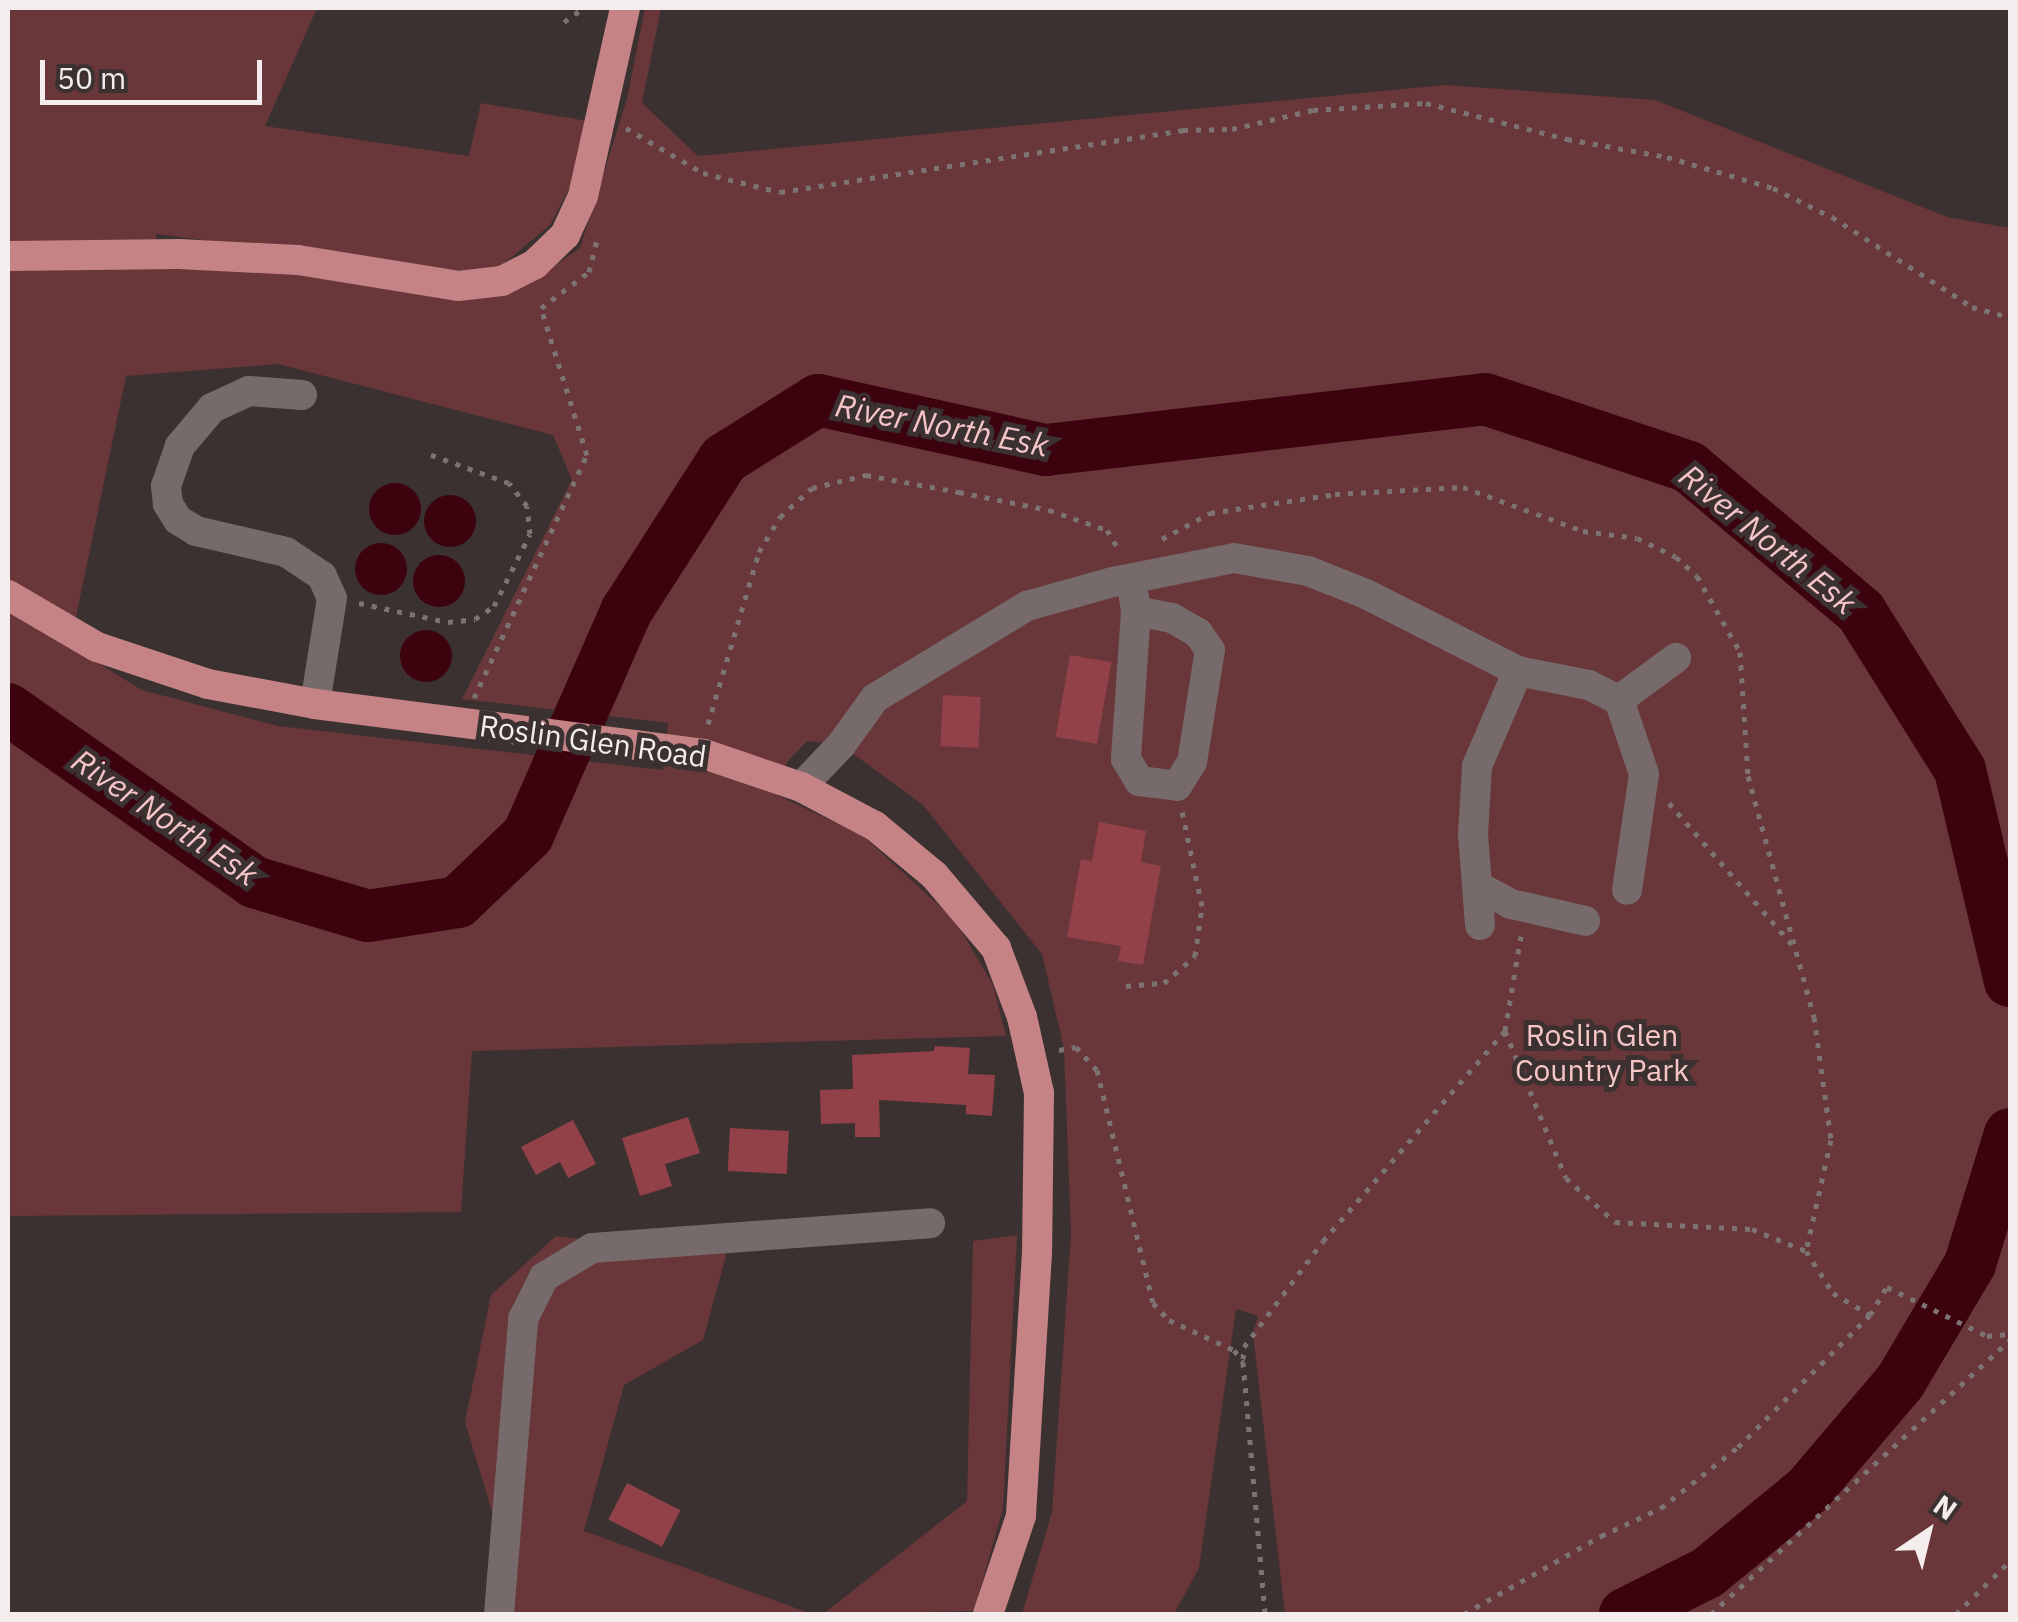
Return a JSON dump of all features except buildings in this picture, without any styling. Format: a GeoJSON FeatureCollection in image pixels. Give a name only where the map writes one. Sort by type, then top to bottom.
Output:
{"type":"FeatureCollection","features":[{"type":"Feature","properties":{"kind":"main road"},"geometry":{"type":"LineString","coordinates":[[8,256],[219,256],[298,260],[458,286],[502,281],[536,264],[564,235],[584,196],[625,8]]}},
{"type":"Feature","properties":{"kind":"main road","name":"Roslin Glen Road"},"geometry":{"type":"LineString","coordinates":[[8,595],[97,646],[208,684],[315,704],[704,754],[801,787],[875,826],[934,875],[996,948],[1031,1054],[1039,1093],[1037,1253],[1021,1516],[988,1614]]}},
{"type":"Feature","properties":{"kind":"lane"},"geometry":{"type":"LineString","coordinates":[[302,395],[249,391],[212,408],[187,436],[170,466],[168,504],[178,520],[196,532],[286,552],[322,576],[332,598],[315,704]]}},
{"type":"Feature","properties":{"kind":"lane"},"geometry":{"type":"LineString","coordinates":[[801,787],[841,744],[875,698],[1027,606],[1133,578],[1234,558],[1308,571],[1366,594],[1518,671],[1589,685],[1619,700],[1644,774],[1627,890]]}},
{"type":"Feature","properties":{"kind":"lane"},"geometry":{"type":"LineString","coordinates":[[1133,578],[1136,611],[1126,760],[1139,781],[1177,786],[1192,762],[1210,650],[1198,633],[1172,618],[1136,611]]}},
{"type":"Feature","properties":{"kind":"lane"},"geometry":{"type":"LineString","coordinates":[[1619,700],[1677,659]]}},
{"type":"Feature","properties":{"kind":"lane"},"geometry":{"type":"LineString","coordinates":[[1480,926],[1481,888],[1474,834],[1476,766],[1518,671]]}},
{"type":"Feature","properties":{"kind":"lane"},"geometry":{"type":"LineString","coordinates":[[1481,888],[1526,907],[1585,922]]}},
{"type":"Feature","properties":{"kind":"lane"},"geometry":{"type":"LineString","coordinates":[[499,1614],[523,1319],[544,1277],[592,1248],[930,1222]]}},
{"type":"Feature","properties":{"kind":"path"},"geometry":{"type":"LineString","coordinates":[[564,22],[583,8]]}},
{"type":"Feature","properties":{"kind":"path"},"geometry":{"type":"LineString","coordinates":[[626,128],[703,173],[780,192],[1183,130],[1232,129],[1313,110],[1426,103],[1567,139],[1667,157],[1772,188],[1832,216],[1972,306],[2010,317]]}},
{"type":"Feature","properties":{"kind":"path"},"geometry":{"type":"LineString","coordinates":[[468,724],[587,455],[541,308]]}},
{"type":"Feature","properties":{"kind":"path"},"geometry":{"type":"LineString","coordinates":[[332,598],[448,622],[475,619],[494,606],[530,534],[526,506],[509,484],[429,454]]}},
{"type":"Feature","properties":{"kind":"path"},"geometry":{"type":"LineString","coordinates":[[706,728],[760,552],[780,517],[812,488],[866,475],[1048,510],[1107,530],[1133,578]]}},
{"type":"Feature","properties":{"kind":"path"},"geometry":{"type":"LineString","coordinates":[[1133,578],[1152,545],[1210,513],[1335,494],[1463,487],[1583,531],[1637,538],[1676,557],[1697,576],[1740,652],[1748,776],[1814,1017],[1831,1140],[1806,1251]]}},
{"type":"Feature","properties":{"kind":"path"},"geometry":{"type":"LineString","coordinates":[[1644,774],[1798,951]]}},
{"type":"Feature","properties":{"kind":"path"},"geometry":{"type":"LineString","coordinates":[[1126,986],[1164,983],[1195,956],[1202,906],[1177,786]]}},
{"type":"Feature","properties":{"kind":"path"},"geometry":{"type":"LineString","coordinates":[[1265,1614],[1244,1347],[1323,1241],[1505,1031],[1526,907]]}},
{"type":"Feature","properties":{"kind":"path"},"geometry":{"type":"LineString","coordinates":[[1505,1031],[1566,1178],[1616,1222],[1752,1230],[1806,1251],[1834,1293],[1870,1314]]}},
{"type":"Feature","properties":{"kind":"path"},"geometry":{"type":"LineString","coordinates":[[1031,1054],[1076,1047],[1097,1070],[1153,1304],[1169,1320],[1234,1350],[1243,1362]]}},
{"type":"Feature","properties":{"kind":"path"},"geometry":{"type":"LineString","coordinates":[[1464,1614],[1600,1536],[1661,1508],[1738,1447],[1870,1314],[1887,1287],[1987,1336],[2010,1337]]}},
{"type":"Feature","properties":{"kind":"path"},"geometry":{"type":"LineString","coordinates":[[1711,1614],[2010,1337]]}},
{"type":"Feature","properties":{"kind":"path"},"geometry":{"type":"LineString","coordinates":[[1956,1614],[2010,1561]]}},
{"type":"Feature","properties":{"kind":"green space","name":"Roslin Glen Country Park"},"geometry":{"type":"Polygon","coordinates":[[[8,8],[317,8],[265,126],[469,156],[481,103],[588,121],[573,181],[550,225],[496,270],[432,270],[157,234],[149,267],[538,277],[580,248],[627,99],[645,8],[661,8],[642,103],[698,156],[1445,85],[1655,100],[1947,217],[2010,228],[2010,1614],[1285,1614],[1253,1334],[1258,1316],[1236,1309],[1199,1568],[1174,1614],[1022,1614],[1052,1512],[1071,1234],[1064,1049],[1042,954],[923,805],[841,745],[807,741],[787,762],[777,795],[862,835],[955,920],[993,985],[1006,1036],[472,1051],[461,1212],[8,1216],[8,8]],[[278,364],[126,376],[70,646],[142,690],[278,726],[663,770],[668,723],[462,699],[572,480],[553,435],[278,364]]]}},
{"type":"Feature","properties":{"kind":"green space"},"geometry":{"type":"Polygon","coordinates":[[[1017,1235],[1003,1509],[974,1611],[823,1614],[967,1501],[973,1241],[1017,1235]]]}},
{"type":"Feature","properties":{"kind":"green space"},"geometry":{"type":"Polygon","coordinates":[[[556,1236],[641,1248],[729,1245],[703,1340],[624,1385],[584,1531],[812,1614],[505,1614],[509,1568],[465,1422],[491,1295],[556,1236]]]}},
{"type":"Feature","properties":{"kind":"shaded area"},"geometry":{"type":"Polygon","coordinates":[[[395,483],[413,491],[421,509],[413,527],[395,535],[377,527],[369,509],[377,491],[395,483]]]}},
{"type":"Feature","properties":{"kind":"shaded area"},"geometry":{"type":"Polygon","coordinates":[[[450,495],[468,503],[476,521],[468,539],[450,547],[432,539],[424,521],[432,503],[450,495]]]}},
{"type":"Feature","properties":{"kind":"shaded area"},"geometry":{"type":"Polygon","coordinates":[[[381,543],[399,551],[407,569],[399,587],[381,595],[363,587],[355,569],[363,551],[381,543]]]}},
{"type":"Feature","properties":{"kind":"shaded area"},"geometry":{"type":"Polygon","coordinates":[[[439,555],[457,563],[465,581],[457,599],[439,607],[421,599],[413,581],[421,563],[439,555]]]}},
{"type":"Feature","properties":{"kind":"shaded area"},"geometry":{"type":"Polygon","coordinates":[[[426,630],[444,638],[452,656],[444,674],[426,682],[408,674],[400,656],[408,638],[426,630]]]}},
{"type":"Feature","properties":{"kind":"waterway","name":"River North Esk"},"geometry":{"type":"LineString","coordinates":[[8,709],[254,882],[368,916],[458,902],[528,835],[627,610],[724,459],[818,400],[1046,450],[1485,399],[1689,467],[1861,612],[1960,770],[2010,981]]}},
{"type":"Feature","properties":{"kind":"waterway","name":"River North Esk"},"geometry":{"type":"LineString","coordinates":[[1625,1614],[1707,1573],[1808,1490],[1900,1382],[1970,1264],[2010,1134]]}}]}
